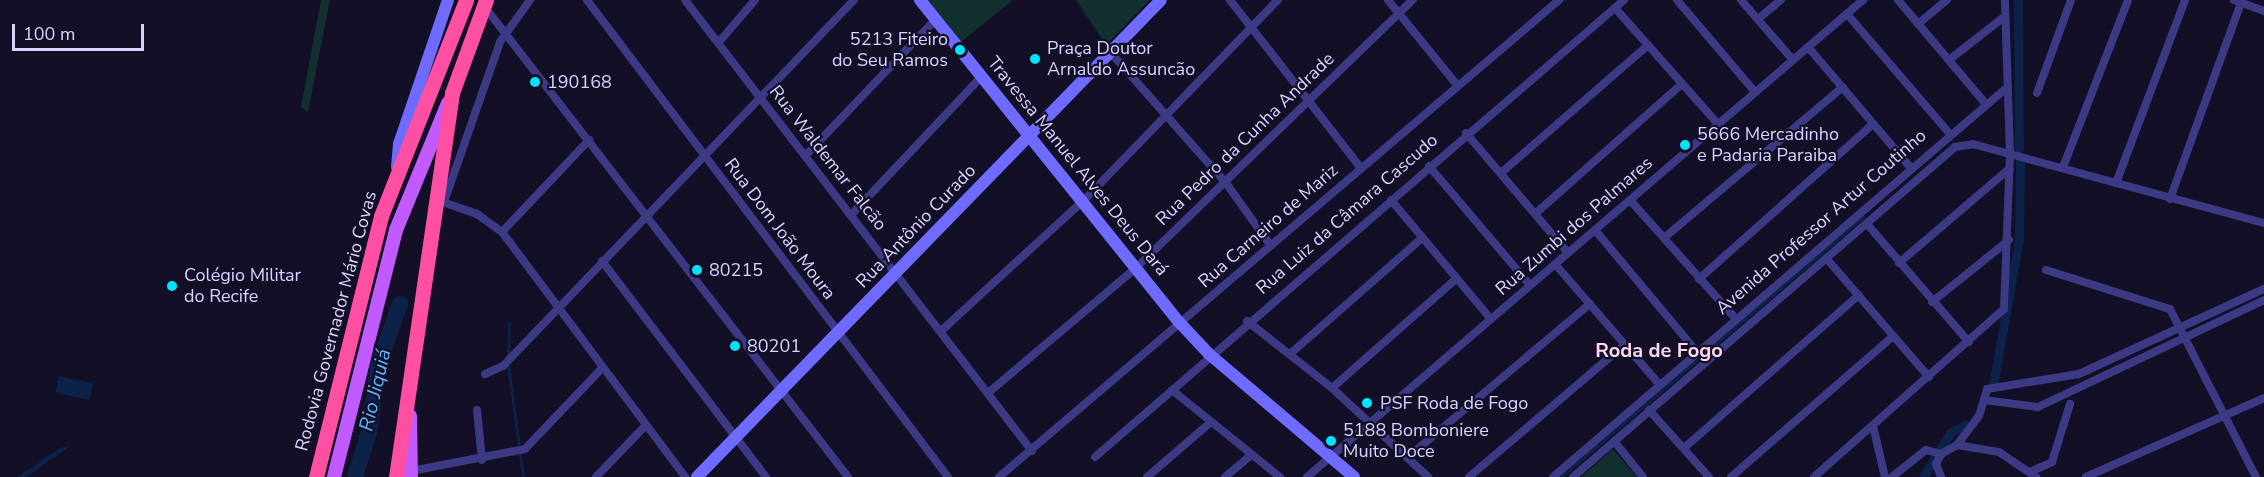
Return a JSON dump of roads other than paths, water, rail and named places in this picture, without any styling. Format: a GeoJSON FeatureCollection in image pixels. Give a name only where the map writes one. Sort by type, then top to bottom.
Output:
{"type":"FeatureCollection","features":[{"type":"Feature","properties":{"kind":"highway","name":"Rodovia Governador Mário Covas"},"geometry":{"type":"LineString","coordinates":[[316,477],[381,216],[466,0]]}},
{"type":"Feature","properties":{"kind":"highway"},"geometry":{"type":"LineString","coordinates":[[396,477],[439,201],[452,93],[485,3]]}},
{"type":"Feature","properties":{"kind":"main road"},"geometry":{"type":"LineString","coordinates":[[334,477],[396,231],[452,93]]}},
{"type":"Feature","properties":{"kind":"main road"},"geometry":{"type":"LineString","coordinates":[[409,391],[411,474]]}},
{"type":"Feature","properties":{"kind":"street"},"geometry":{"type":"LineString","coordinates":[[397,176],[399,144],[448,0]]}},
{"type":"Feature","properties":{"kind":"street"},"geometry":{"type":"LineString","coordinates":[[530,0],[510,36],[500,42],[439,201],[477,214],[502,232],[557,309],[685,477]]}},
{"type":"Feature","properties":{"kind":"street","name":"Rua Dom João Moura"},"geometry":{"type":"LineString","coordinates":[[587,0],[837,334],[948,477]]}},
{"type":"Feature","properties":{"kind":"street","name":"Rua Waldemar Falcão"},"geometry":{"type":"LineString","coordinates":[[685,0],[852,214],[1032,451]]}},
{"type":"Feature","properties":{"kind":"street"},"geometry":{"type":"LineString","coordinates":[[719,42],[755,0]]}},
{"type":"Feature","properties":{"kind":"street"},"geometry":{"type":"LineString","coordinates":[[485,374],[503,366],[646,213],[854,0]]}},
{"type":"Feature","properties":{"kind":"street","name":"Travessa Manuel Alves Deus Dará"},"geometry":{"type":"LineString","coordinates":[[920,0],[1031,132],[1180,323],[1209,354],[1333,456],[1354,477]]}},
{"type":"Feature","properties":{"kind":"street","name":"Rua Antônio Curado"},"geometry":{"type":"LineString","coordinates":[[697,477],[1161,0]]}},
{"type":"Feature","properties":{"kind":"street"},"geometry":{"type":"LineString","coordinates":[[1230,0],[1361,168]]}},
{"type":"Feature","properties":{"kind":"street"},"geometry":{"type":"LineString","coordinates":[[941,332],[1084,200],[1166,111],[1278,0]]}},
{"type":"Feature","properties":{"kind":"street"},"geometry":{"type":"LineString","coordinates":[[1388,0],[1458,86]]}},
{"type":"Feature","properties":{"kind":"street","name":"Rua Pedro da Cunha Andrade"},"geometry":{"type":"LineString","coordinates":[[988,393],[1137,267],[1413,0]]}},
{"type":"Feature","properties":{"kind":"street","name":"Rua Luiz da Câmara Cascudo"},"geometry":{"type":"LineString","coordinates":[[1095,457],[1247,321],[1624,0]]}},
{"type":"Feature","properties":{"kind":"street"},"geometry":{"type":"LineString","coordinates":[[1677,0],[1755,92]]}},
{"type":"Feature","properties":{"kind":"street"},"geometry":{"type":"LineString","coordinates":[[1741,0],[1793,60]]}},
{"type":"Feature","properties":{"kind":"street"},"geometry":{"type":"LineString","coordinates":[[1758,19],[1781,0]]}},
{"type":"Feature","properties":{"kind":"street","name":"Rua Zumbi dos Palmares"},"geometry":{"type":"LineString","coordinates":[[1307,477],[1863,0]]}},
{"type":"Feature","properties":{"kind":"street"},"geometry":{"type":"LineString","coordinates":[[1898,0],[1985,103]]}},
{"type":"Feature","properties":{"kind":"street"},"geometry":{"type":"LineString","coordinates":[[1918,24],[1947,0]]}},
{"type":"Feature","properties":{"kind":"street"},"geometry":{"type":"LineString","coordinates":[[1814,477],[2004,309],[2009,240],[2010,154],[2004,90],[2005,0]]}},
{"type":"Feature","properties":{"kind":"street"},"geometry":{"type":"LineString","coordinates":[[2037,93],[2071,0]]}},
{"type":"Feature","properties":{"kind":"street"},"geometry":{"type":"LineString","coordinates":[[2063,167],[2127,0]]}},
{"type":"Feature","properties":{"kind":"street"},"geometry":{"type":"LineString","coordinates":[[2116,183],[2185,0]]}},
{"type":"Feature","properties":{"kind":"street"},"geometry":{"type":"LineString","coordinates":[[2170,199],[2239,1],[2264,11]]}},
{"type":"Feature","properties":{"kind":"street","name":"Rua Carneiro de Mariz"},"geometry":{"type":"LineString","coordinates":[[999,477],[1458,86],[1553,2]]}},
{"type":"Feature","properties":{"kind":"street"},"geometry":{"type":"LineString","coordinates":[[485,3],[780,393],[848,477]]}},
{"type":"Feature","properties":{"kind":"street"},"geometry":{"type":"LineString","coordinates":[[1615,8],[1718,124]]}},
{"type":"Feature","properties":{"kind":"street"},"geometry":{"type":"LineString","coordinates":[[1847,14],[1949,134]]}},
{"type":"Feature","properties":{"kind":"street"},"geometry":{"type":"LineString","coordinates":[[1949,60],[2004,17]]}},
{"type":"Feature","properties":{"kind":"street"},"geometry":{"type":"LineString","coordinates":[[806,155],[936,20]]}},
{"type":"Feature","properties":{"kind":"street"},"geometry":{"type":"LineString","coordinates":[[1501,173],[1648,45]]}},
{"type":"Feature","properties":{"kind":"street"},"geometry":{"type":"LineString","coordinates":[[1808,47],[1911,168]]}},
{"type":"Feature","properties":{"kind":"street"},"geometry":{"type":"LineString","coordinates":[[1111,53],[1166,111],[1226,183],[1271,246]]}},
{"type":"Feature","properties":{"kind":"street"},"geometry":{"type":"LineString","coordinates":[[852,214],[982,76]]}},
{"type":"Feature","properties":{"kind":"street"},"geometry":{"type":"LineString","coordinates":[[1536,213],[1682,84]]}},
{"type":"Feature","properties":{"kind":"street"},"geometry":{"type":"LineString","coordinates":[[1664,238],[1843,87]]}},
{"type":"Feature","properties":{"kind":"street","name":"Avenida Professor Artur Coutinho"},"geometry":{"type":"LineString","coordinates":[[1553,477],[1985,103],[2004,90]]}},
{"type":"Feature","properties":{"kind":"street"},"geometry":{"type":"LineString","coordinates":[[1699,279],[1874,124]]}},
{"type":"Feature","properties":{"kind":"street"},"geometry":{"type":"LineString","coordinates":[[1466,134],[1568,253]]}},
{"type":"Feature","properties":{"kind":"street"},"geometry":{"type":"LineString","coordinates":[[502,232],[590,140]]}},
{"type":"Feature","properties":{"kind":"street","name":"Avenida Professor Artur Coutinho"},"geometry":{"type":"LineString","coordinates":[[1573,477],[1955,147],[1973,144],[2063,167],[2170,199],[2263,220]]}},
{"type":"Feature","properties":{"kind":"street"},"geometry":{"type":"LineString","coordinates":[[1429,166],[1530,285]]}},
{"type":"Feature","properties":{"kind":"street"},"geometry":{"type":"LineString","coordinates":[[1899,263],[2009,169]]}},
{"type":"Feature","properties":{"kind":"street"},"geometry":{"type":"LineString","coordinates":[[1391,200],[1491,319]]}},
{"type":"Feature","properties":{"kind":"street"},"geometry":{"type":"LineString","coordinates":[[1630,200],[1735,318]]}},
{"type":"Feature","properties":{"kind":"street"},"geometry":{"type":"LineString","coordinates":[[1867,224],[1932,302],[1969,342]]}},
{"type":"Feature","properties":{"kind":"street"},"geometry":{"type":"LineString","coordinates":[[1594,230],[1697,352]]}},
{"type":"Feature","properties":{"kind":"street"},"geometry":{"type":"LineString","coordinates":[[1290,354],[1422,238]]}},
{"type":"Feature","properties":{"kind":"street"},"geometry":{"type":"LineString","coordinates":[[1932,302],[2009,240]]}},
{"type":"Feature","properties":{"kind":"street"},"geometry":{"type":"LineString","coordinates":[[1827,259],[1929,377]]}},
{"type":"Feature","properties":{"kind":"street"},"geometry":{"type":"LineString","coordinates":[[602,261],[766,477]]}},
{"type":"Feature","properties":{"kind":"street"},"geometry":{"type":"LineString","coordinates":[[1556,264],[1659,384]]}},
{"type":"Feature","properties":{"kind":"street"},"geometry":{"type":"LineString","coordinates":[[2046,270],[2161,302],[2188,336],[2256,477]]}},
{"type":"Feature","properties":{"kind":"street"},"geometry":{"type":"LineString","coordinates":[[1332,388],[1456,279]]}},
{"type":"Feature","properties":{"kind":"street"},"geometry":{"type":"LineString","coordinates":[[1941,477],[1936,464],[1940,454],[1957,445],[1984,400],[1987,389],[2079,374],[2264,289]]}},
{"type":"Feature","properties":{"kind":"street"},"geometry":{"type":"LineString","coordinates":[[1684,448],[1858,295]]}},
{"type":"Feature","properties":{"kind":"street"},"geometry":{"type":"LineString","coordinates":[[1984,400],[2038,407],[2264,300]]}},
{"type":"Feature","properties":{"kind":"street"},"geometry":{"type":"LineString","coordinates":[[1408,457],[1590,304]]}},
{"type":"Feature","properties":{"kind":"street"},"geometry":{"type":"LineString","coordinates":[[1247,321],[1332,388],[1428,477]]}},
{"type":"Feature","properties":{"kind":"street"},"geometry":{"type":"LineString","coordinates":[[1731,477],[1893,336]]}},
{"type":"Feature","properties":{"kind":"street"},"geometry":{"type":"LineString","coordinates":[[1469,477],[1625,344]]}},
{"type":"Feature","properties":{"kind":"street"},"geometry":{"type":"LineString","coordinates":[[411,474],[482,460],[525,448],[603,367]]}},
{"type":"Feature","properties":{"kind":"street"},"geometry":{"type":"LineString","coordinates":[[1172,390],[1280,477]]}},
{"type":"Feature","properties":{"kind":"street"},"geometry":{"type":"LineString","coordinates":[[2086,477],[2264,398]]}},
{"type":"Feature","properties":{"kind":"street"},"geometry":{"type":"LineString","coordinates":[[1957,445],[1999,452],[2034,474],[2052,462],[2070,404]]}},
{"type":"Feature","properties":{"kind":"street"},"geometry":{"type":"LineString","coordinates":[[477,410],[482,460]]}},
{"type":"Feature","properties":{"kind":"street"},"geometry":{"type":"LineString","coordinates":[[1649,410],[1709,477]]}},
{"type":"Feature","properties":{"kind":"street"},"geometry":{"type":"LineString","coordinates":[[1147,477],[1211,422]]}},
{"type":"Feature","properties":{"kind":"street"},"geometry":{"type":"LineString","coordinates":[[596,477],[646,425]]}},
{"type":"Feature","properties":{"kind":"street"},"geometry":{"type":"LineString","coordinates":[[1873,426],[1885,477]]}},
{"type":"Feature","properties":{"kind":"street"},"geometry":{"type":"LineString","coordinates":[[1614,441],[1643,477]]}},
{"type":"Feature","properties":{"kind":"street"},"geometry":{"type":"LineString","coordinates":[[1892,477],[1930,450],[1940,454]]}},
{"type":"Feature","properties":{"kind":"street"},"geometry":{"type":"LineString","coordinates":[[1225,477],[1251,455]]}},
{"type":"Feature","properties":{"kind":"water"},"geometry":{"type":"Polygon","coordinates":[[[59,376],[93,383],[90,400],[55,393],[59,376]]]}},
{"type":"Feature","properties":{"kind":"water"},"geometry":{"type":"Polygon","coordinates":[[[70,446],[27,477],[17,477],[60,448],[70,446]]]}},
{"type":"Feature","properties":{"kind":"waterway"},"geometry":{"type":"LineString","coordinates":[[2018,0],[2019,149]]}},
{"type":"Feature","properties":{"kind":"waterway"},"geometry":{"type":"LineString","coordinates":[[1993,385],[2019,239],[2020,158]]}},
{"type":"Feature","properties":{"kind":"waterway"},"geometry":{"type":"LineString","coordinates":[[1561,477],[1863,217]]}},
{"type":"Feature","properties":{"kind":"waterway","name":"Rio Jiquiá"},"geometry":{"type":"LineString","coordinates":[[355,477],[369,432],[379,363],[400,304]]}},
{"type":"Feature","properties":{"kind":"waterway"},"geometry":{"type":"LineString","coordinates":[[508,357],[509,323]]}},
{"type":"Feature","properties":{"kind":"waterway"},"geometry":{"type":"LineString","coordinates":[[508,364],[523,477]]}},
{"type":"Feature","properties":{"kind":"waterway"},"geometry":{"type":"LineString","coordinates":[[1923,477],[1951,432],[1965,425]]}},
{"type":"Feature","properties":{"kind":"place","name":"5213 Fiteiro do Seu Ramos"},"geometry":{"type":"Point","coordinates":[960,50]}},
{"type":"Feature","properties":{"kind":"place","name":"Praça Doutor Arnaldo Assuncão"},"geometry":{"type":"Point","coordinates":[1035,59]}},
{"type":"Feature","properties":{"kind":"place","name":"190168"},"geometry":{"type":"Point","coordinates":[535,82]}},
{"type":"Feature","properties":{"kind":"place","name":"5666 Mercadinho e Padaria Paraiba"},"geometry":{"type":"Point","coordinates":[1685,145]}},
{"type":"Feature","properties":{"kind":"place","name":"80215"},"geometry":{"type":"Point","coordinates":[697,270]}},
{"type":"Feature","properties":{"kind":"place","name":"Colégio Militar do Recife"},"geometry":{"type":"Point","coordinates":[172,286]}},
{"type":"Feature","properties":{"kind":"place","name":"80201"},"geometry":{"type":"Point","coordinates":[735,346]}},
{"type":"Feature","properties":{"kind":"place","name":"PSF Roda de Fogo"},"geometry":{"type":"Point","coordinates":[1367,403]}},
{"type":"Feature","properties":{"kind":"place","name":"5188 Bomboniere Muito Doce"},"geometry":{"type":"Point","coordinates":[1331,441]}},
{"type":"Feature","properties":{"kind":"district","name":"Roda de Fogo"},"geometry":{"type":"Point","coordinates":[1659,350]}}]}
